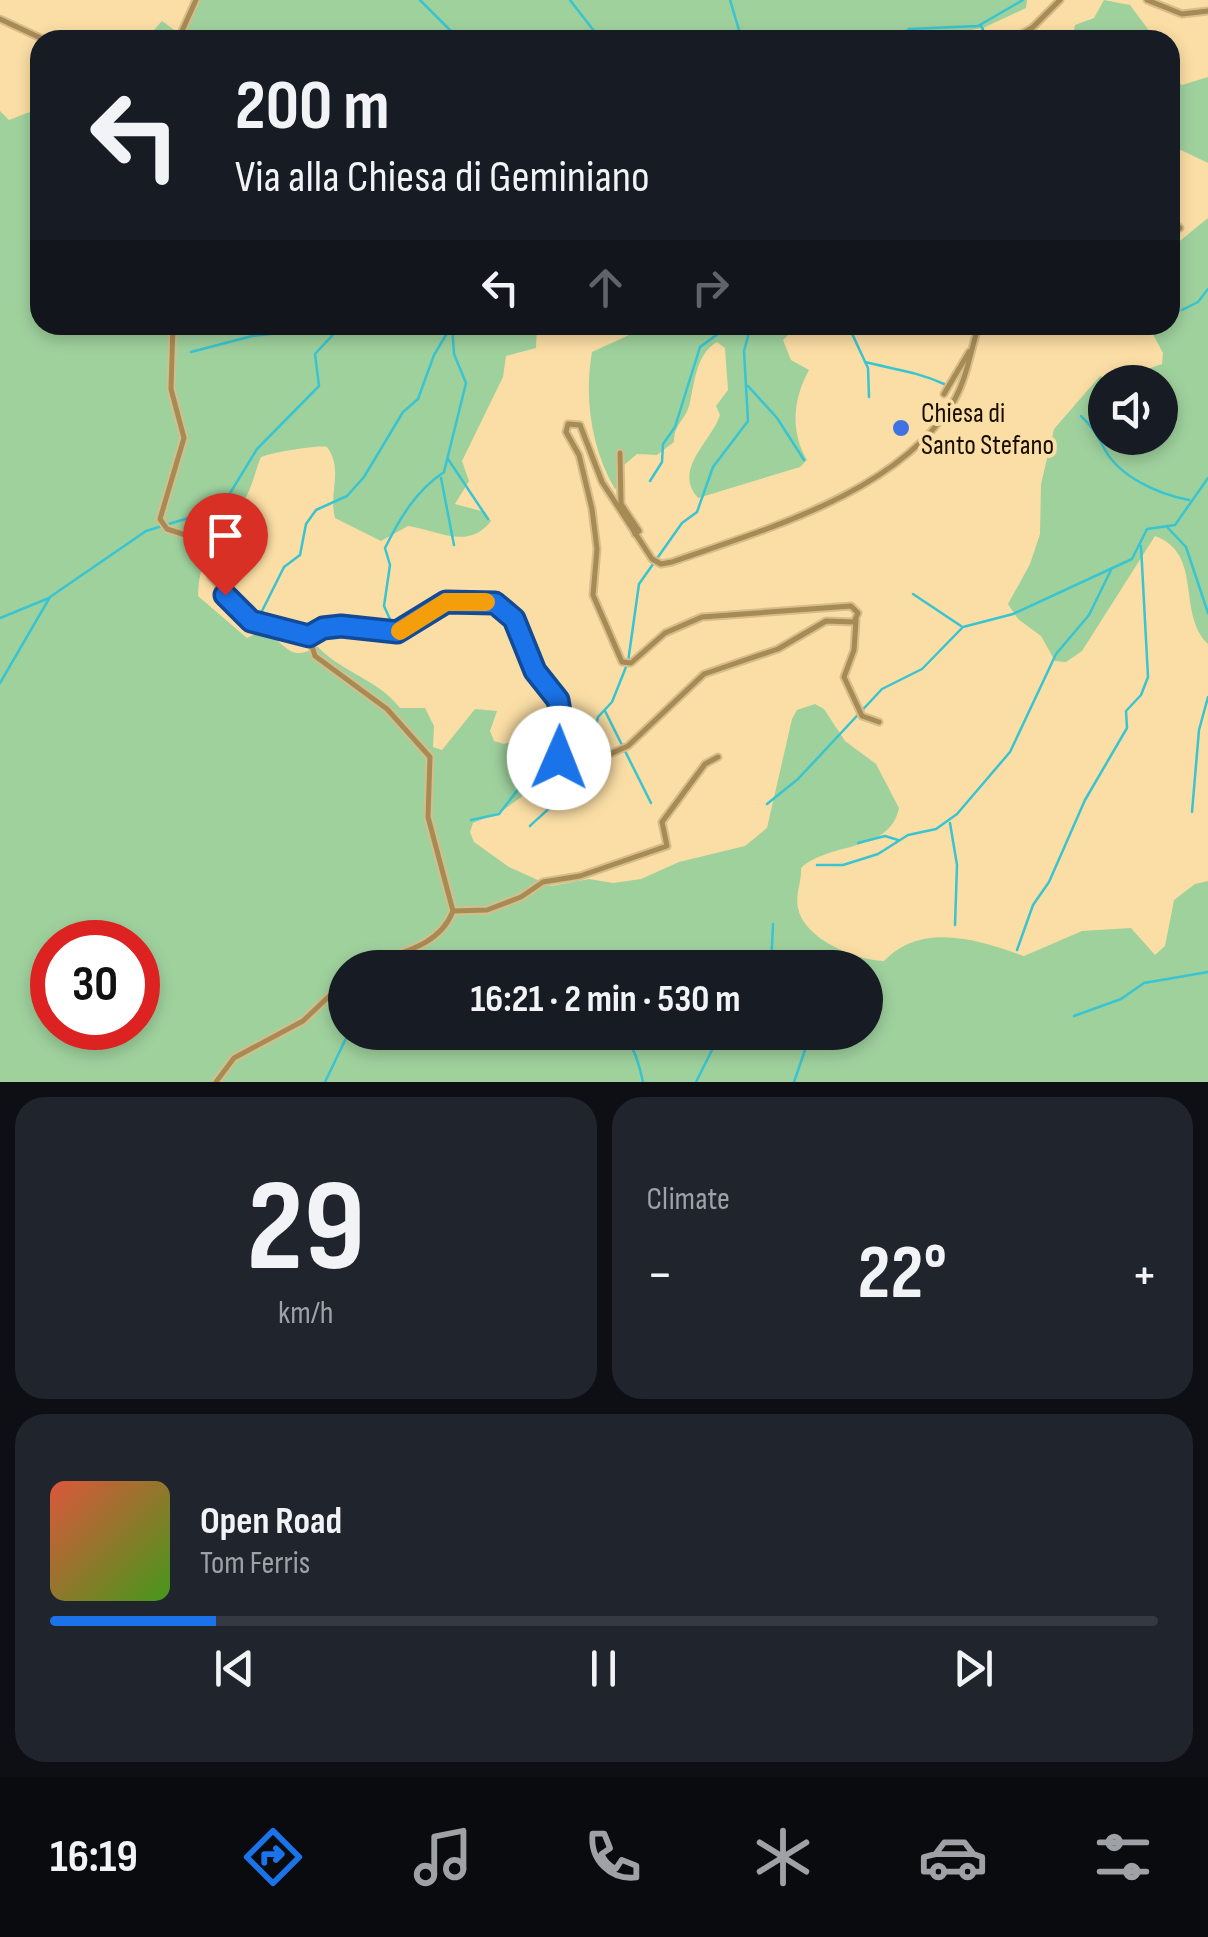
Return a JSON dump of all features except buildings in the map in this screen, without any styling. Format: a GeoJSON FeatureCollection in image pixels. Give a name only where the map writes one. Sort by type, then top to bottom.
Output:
{"type":"FeatureCollection","features":[{"type":"Feature","properties":{"kind":"street"},"geometry":{"type":"LineString","coordinates":[[182,30],[196,0]]}},
{"type":"Feature","properties":{"kind":"street"},"geometry":{"type":"LineString","coordinates":[[1028,30],[1060,0]]}},
{"type":"Feature","properties":{"kind":"street"},"geometry":{"type":"LineString","coordinates":[[1147,0],[1182,14],[1208,11]]}},
{"type":"Feature","properties":{"kind":"street"},"geometry":{"type":"LineString","coordinates":[[3,19],[30,32]]}},
{"type":"Feature","properties":{"kind":"street"},"geometry":{"type":"LineString","coordinates":[[173,335],[171,390],[184,438],[176,476],[160,507],[160,520],[167,529],[201,540],[211,577],[251,621],[309,636],[323,628],[341,626],[397,632],[446,602],[495,603],[514,619],[535,671],[554,693],[562,724],[559,758],[578,768],[628,746],[704,674],[778,649],[818,624],[856,620]]}},
{"type":"Feature","properties":{"kind":"street"},"geometry":{"type":"LineString","coordinates":[[879,722],[862,716],[844,677],[854,650],[857,610],[851,606],[752,617],[702,617],[665,634],[631,663],[622,662],[593,595],[596,549],[592,509],[579,454],[566,432],[570,422],[582,427],[602,482],[635,534],[656,562],[672,562],[814,509],[892,470],[951,407],[975,335]]}},
{"type":"Feature","properties":{"kind":"street"},"geometry":{"type":"LineString","coordinates":[[944,394],[969,352]]}},
{"type":"Feature","properties":{"kind":"street"},"geometry":{"type":"LineString","coordinates":[[624,462],[620,453],[619,494],[639,531],[635,534]]}},
{"type":"Feature","properties":{"kind":"street"},"geometry":{"type":"LineString","coordinates":[[309,636],[314,656],[386,708],[430,757],[428,817],[452,911],[438,935],[407,950]]}},
{"type":"Feature","properties":{"kind":"street"},"geometry":{"type":"LineString","coordinates":[[452,911],[487,910],[522,897],[543,882],[580,876],[666,846],[662,822],[684,788],[705,764],[718,757]]}},
{"type":"Feature","properties":{"kind":"street"},"geometry":{"type":"LineString","coordinates":[[216,1082],[234,1058],[303,1021],[328,997]]}},
{"type":"Feature","properties":{"kind":"green space"},"geometry":{"type":"Polygon","coordinates":[[[200,0],[1027,0],[1026,8],[971,30],[187,30],[200,0]]]}},
{"type":"Feature","properties":{"kind":"green space"},"geometry":{"type":"Polygon","coordinates":[[[1104,0],[1130,5],[1149,30],[1074,30],[1075,25],[1094,18],[1104,0]]]}},
{"type":"Feature","properties":{"kind":"green space"},"geometry":{"type":"Polygon","coordinates":[[[162,21],[174,30],[154,30],[162,21]]]}},
{"type":"Feature","properties":{"kind":"green space"},"geometry":{"type":"Polygon","coordinates":[[[1208,77],[1208,163],[1181,150],[1180,83],[1208,77]]]}},
{"type":"Feature","properties":{"kind":"green space"},"geometry":{"type":"Polygon","coordinates":[[[0,111],[9,120],[30,112],[30,335],[537,335],[536,348],[506,356],[503,377],[462,461],[469,481],[455,504],[485,512],[491,521],[482,530],[462,537],[408,526],[381,541],[335,518],[334,464],[327,447],[294,449],[261,457],[246,497],[207,554],[200,579],[198,596],[247,638],[261,631],[295,652],[318,647],[382,690],[400,708],[425,708],[434,726],[433,747],[442,750],[475,709],[497,711],[490,731],[494,741],[504,744],[545,731],[552,738],[549,759],[555,778],[549,787],[528,792],[502,811],[473,823],[470,832],[474,842],[509,867],[551,886],[589,879],[613,883],[641,879],[679,862],[745,846],[767,828],[792,719],[797,710],[815,704],[824,709],[845,741],[876,764],[899,808],[884,833],[801,868],[797,898],[802,919],[820,938],[841,950],[328,950],[328,1050],[883,1050],[883,961],[899,949],[916,941],[951,938],[988,944],[1024,956],[1082,931],[1131,928],[1155,955],[1165,946],[1174,900],[1195,884],[1208,881],[1208,1082],[0,1082],[0,111]]]}},
{"type":"Feature","properties":{"kind":"green space"},"geometry":{"type":"Polygon","coordinates":[[[1208,218],[1208,644],[1193,617],[1179,556],[1155,536],[1082,651],[1066,662],[1055,661],[1041,636],[1018,619],[1008,604],[1030,564],[1040,534],[1041,484],[1054,429],[1088,390],[1088,455],[1178,455],[1178,365],[1159,365],[1163,353],[1153,335],[1180,335],[1180,241],[1208,218]]]}},
{"type":"Feature","properties":{"kind":"green space"},"geometry":{"type":"Polygon","coordinates":[[[629,335],[788,335],[783,340],[791,360],[809,370],[796,415],[798,438],[807,460],[800,467],[698,498],[691,487],[691,466],[716,425],[720,415],[716,406],[728,390],[725,348],[717,342],[700,362],[689,406],[674,442],[657,455],[637,454],[624,465],[623,482],[615,489],[600,457],[589,405],[592,352],[629,335]]]}},
{"type":"Feature","properties":{"kind":"waterway"},"geometry":{"type":"LineString","coordinates":[[420,0],[450,30]]}},
{"type":"Feature","properties":{"kind":"waterway"},"geometry":{"type":"LineString","coordinates":[[570,0],[593,30]]}},
{"type":"Feature","properties":{"kind":"waterway"},"geometry":{"type":"LineString","coordinates":[[730,0],[739,30]]}},
{"type":"Feature","properties":{"kind":"waterway"},"geometry":{"type":"LineString","coordinates":[[908,30],[978,26],[1023,0]]}},
{"type":"Feature","properties":{"kind":"waterway"},"geometry":{"type":"LineString","coordinates":[[980,25],[982,30]]}},
{"type":"Feature","properties":{"kind":"waterway"},"geometry":{"type":"LineString","coordinates":[[1182,310],[1198,302],[1208,289]]}},
{"type":"Feature","properties":{"kind":"waterway"},"geometry":{"type":"LineString","coordinates":[[191,352],[261,335]]}},
{"type":"Feature","properties":{"kind":"waterway"},"geometry":{"type":"LineString","coordinates":[[0,683],[50,597],[146,531],[221,508],[257,449],[319,386],[315,354],[333,335]]}},
{"type":"Feature","properties":{"kind":"waterway"},"geometry":{"type":"LineString","coordinates":[[259,617],[284,567],[300,555],[306,524],[316,510],[347,496],[364,477],[403,412],[418,399],[446,335]]}},
{"type":"Feature","properties":{"kind":"waterway"},"geometry":{"type":"LineString","coordinates":[[394,628],[384,606],[390,565],[385,548],[410,505],[444,472],[466,383],[454,354],[453,335]]}},
{"type":"Feature","properties":{"kind":"waterway"},"geometry":{"type":"LineString","coordinates":[[650,481],[662,462],[663,444],[675,427],[700,347],[716,335]]}},
{"type":"Feature","properties":{"kind":"waterway"},"geometry":{"type":"LineString","coordinates":[[530,826],[567,790],[577,761],[592,741],[598,717],[612,702],[628,662],[639,584],[682,523],[697,512],[713,467],[748,421],[744,351],[748,335]]}},
{"type":"Feature","properties":{"kind":"waterway"},"geometry":{"type":"LineString","coordinates":[[853,335],[868,368],[869,397]]}},
{"type":"Feature","properties":{"kind":"waterway"},"geometry":{"type":"LineString","coordinates":[[865,362],[944,384]]}},
{"type":"Feature","properties":{"kind":"waterway"},"geometry":{"type":"LineString","coordinates":[[748,386],[777,418],[804,460]]}},
{"type":"Feature","properties":{"kind":"waterway"},"geometry":{"type":"LineString","coordinates":[[1081,416],[1129,476],[1152,489],[1189,500]]}},
{"type":"Feature","properties":{"kind":"waterway"},"geometry":{"type":"LineString","coordinates":[[448,459],[488,519]]}},
{"type":"Feature","properties":{"kind":"waterway"},"geometry":{"type":"LineString","coordinates":[[441,478],[454,545]]}},
{"type":"Feature","properties":{"kind":"waterway"},"geometry":{"type":"LineString","coordinates":[[767,804],[798,779],[882,689],[922,669],[963,627],[1013,614],[1132,559],[1147,529],[1175,525],[1208,478]]}},
{"type":"Feature","properties":{"kind":"waterway"},"geometry":{"type":"LineString","coordinates":[[1168,528],[1186,547],[1208,613]]}},
{"type":"Feature","properties":{"kind":"waterway"},"geometry":{"type":"LineString","coordinates":[[1017,950],[1033,905],[1049,882],[1085,800],[1127,728],[1126,711],[1141,695],[1148,677],[1141,546]]}},
{"type":"Feature","properties":{"kind":"waterway"},"geometry":{"type":"LineString","coordinates":[[817,865],[843,865],[878,854],[908,835],[936,829],[957,814],[1010,752],[1056,654],[1089,615],[1111,570]]}},
{"type":"Feature","properties":{"kind":"waterway"},"geometry":{"type":"LineString","coordinates":[[913,594],[961,626]]}},
{"type":"Feature","properties":{"kind":"waterway"},"geometry":{"type":"LineString","coordinates":[[0,618],[49,598]]}},
{"type":"Feature","properties":{"kind":"waterway"},"geometry":{"type":"LineString","coordinates":[[1192,812],[1199,730],[1208,697]]}},
{"type":"Feature","properties":{"kind":"waterway"},"geometry":{"type":"LineString","coordinates":[[605,711],[651,803]]}},
{"type":"Feature","properties":{"kind":"waterway"},"geometry":{"type":"LineString","coordinates":[[471,820],[499,814],[530,774],[579,757]]}},
{"type":"Feature","properties":{"kind":"waterway"},"geometry":{"type":"LineString","coordinates":[[950,823],[957,865],[955,925]]}},
{"type":"Feature","properties":{"kind":"waterway"},"geometry":{"type":"LineString","coordinates":[[858,843],[885,836],[898,840]]}},
{"type":"Feature","properties":{"kind":"waterway"},"geometry":{"type":"LineString","coordinates":[[772,950],[773,924]]}},
{"type":"Feature","properties":{"kind":"waterway"},"geometry":{"type":"LineString","coordinates":[[1074,1016],[1121,999],[1144,983],[1208,972]]}},
{"type":"Feature","properties":{"kind":"waterway"},"geometry":{"type":"LineString","coordinates":[[325,1082],[340,1050]]}},
{"type":"Feature","properties":{"kind":"waterway"},"geometry":{"type":"LineString","coordinates":[[633,1050],[643,1082]]}},
{"type":"Feature","properties":{"kind":"waterway"},"geometry":{"type":"LineString","coordinates":[[696,1082],[712,1050]]}},
{"type":"Feature","properties":{"kind":"waterway"},"geometry":{"type":"LineString","coordinates":[[794,1082],[805,1050]]}},
{"type":"Feature","properties":{"kind":"slow traffic"},"geometry":{"type":"LineString","coordinates":[[400,631],[446,602],[486,602]]}},
{"type":"Feature","properties":{"kind":"place","name":"Chiesa di Santo Stefano"},"geometry":{"type":"Point","coordinates":[901,428]}},
{"type":"Feature","properties":{"kind":"route"},"geometry":{"type":"LineString","coordinates":[[225,595],[251,621],[266,628],[309,636],[323,628],[341,626],[397,632],[453,600],[495,603],[506,608],[535,671],[558,700],[562,724],[559,758]]}}]}
